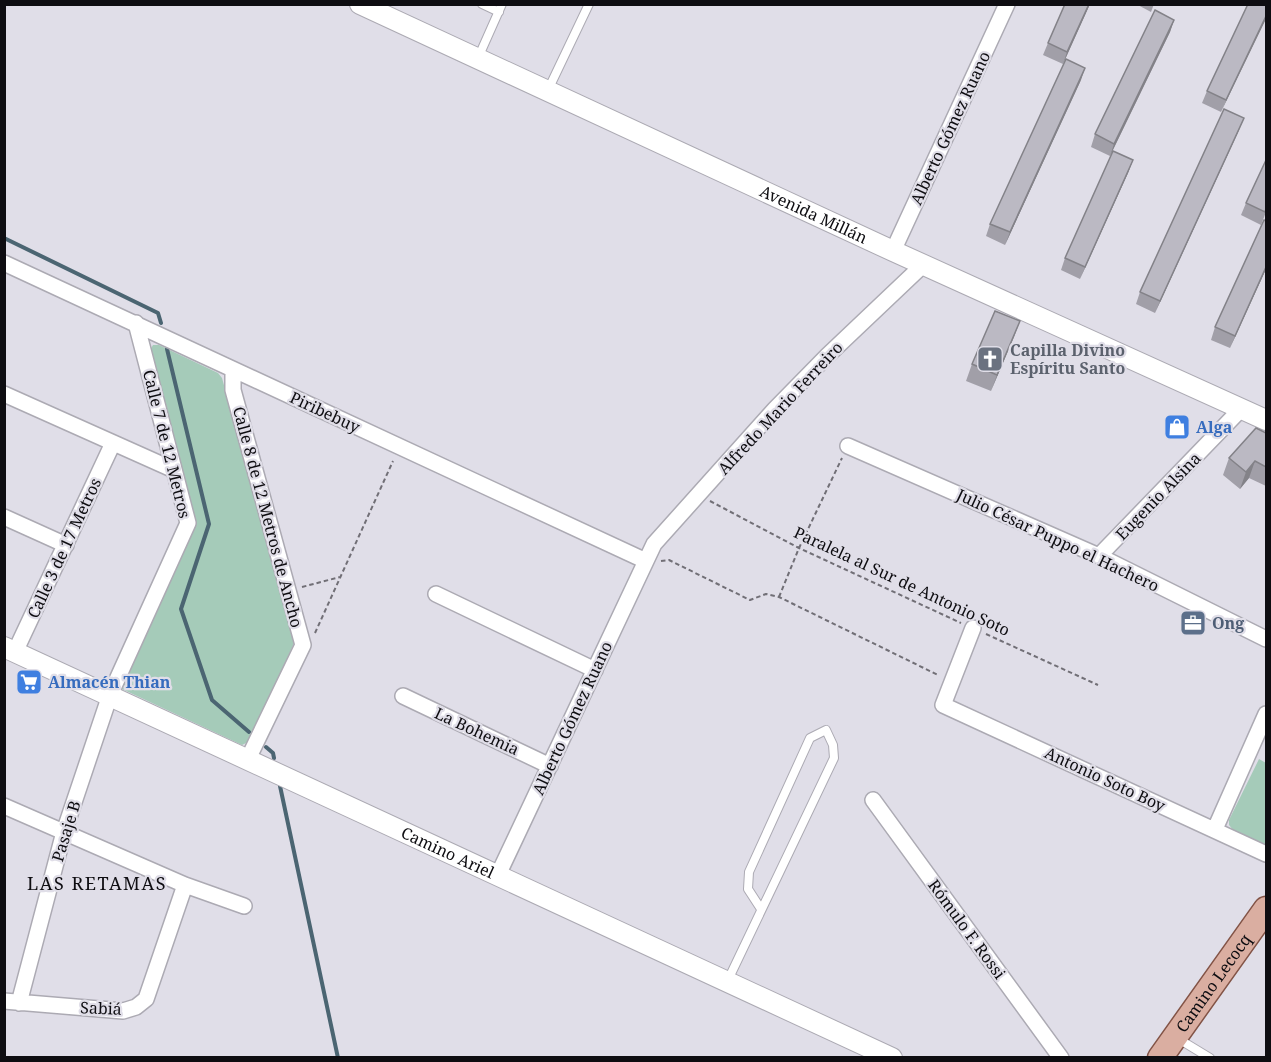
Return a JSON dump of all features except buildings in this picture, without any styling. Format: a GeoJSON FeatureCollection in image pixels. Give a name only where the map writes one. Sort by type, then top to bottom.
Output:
{"type":"FeatureCollection","features":[{"type":"Feature","properties":{"kind":"main road","name":"Camino Lecocq"},"geometry":{"type":"LineString","coordinates":[[1160,1058],[1266,909]]}},
{"type":"Feature","properties":{"kind":"street","name":"Avenida Millán"},"geometry":{"type":"LineString","coordinates":[[360,4],[893,251],[1266,420]]}},
{"type":"Feature","properties":{"kind":"street","name":"Alberto Gómez Ruano"},"geometry":{"type":"LineString","coordinates":[[893,251],[1007,4]]}},
{"type":"Feature","properties":{"kind":"street","name":"Piribebuy"},"geometry":{"type":"LineString","coordinates":[[4,263],[646,561]]}},
{"type":"Feature","properties":{"kind":"street","name":"Alfredo Mario Ferreiro"},"geometry":{"type":"LineString","coordinates":[[646,561],[654,544],[776,409],[827,356],[924,264]]}},
{"type":"Feature","properties":{"kind":"street","name":"Calle 7 de 12 Metros"},"geometry":{"type":"LineString","coordinates":[[110,695],[188,523],[136,323]]}},
{"type":"Feature","properties":{"kind":"street","name":"Calle 8 de 12 Metros de Ancho"},"geometry":{"type":"LineString","coordinates":[[233,370],[233,390],[303,645],[248,759]]}},
{"type":"Feature","properties":{"kind":"street"},"geometry":{"type":"LineString","coordinates":[[4,394],[174,470]]}},
{"type":"Feature","properties":{"kind":"street","name":"Eugenio Alsina"},"geometry":{"type":"LineString","coordinates":[[1100,556],[1241,409]]}},
{"type":"Feature","properties":{"kind":"street","name":"Calle 3 de 17 Metros"},"geometry":{"type":"LineString","coordinates":[[10,650],[66,545],[113,443]]}},
{"type":"Feature","properties":{"kind":"street","name":"Julio César Puppo el Hachero"},"geometry":{"type":"LineString","coordinates":[[848,446],[1100,556],[1266,639]]}},
{"type":"Feature","properties":{"kind":"street"},"geometry":{"type":"LineString","coordinates":[[4,517],[66,545]]}},
{"type":"Feature","properties":{"kind":"street","name":"Alberto Gómez Ruano"},"geometry":{"type":"LineString","coordinates":[[498,875],[646,561]]}},
{"type":"Feature","properties":{"kind":"street"},"geometry":{"type":"LineString","coordinates":[[436,594],[595,670]]}},
{"type":"Feature","properties":{"kind":"street"},"geometry":{"type":"LineString","coordinates":[[952,682],[973,628]]}},
{"type":"Feature","properties":{"kind":"street","name":"Camino Ariel"},"geometry":{"type":"LineString","coordinates":[[10,650],[892,1058]]}},
{"type":"Feature","properties":{"kind":"street","name":"Antonio Soto Boy"},"geometry":{"type":"LineString","coordinates":[[952,682],[943,705],[1266,854]]}},
{"type":"Feature","properties":{"kind":"street","name":"Pasaje B"},"geometry":{"type":"LineString","coordinates":[[12,1002],[64,832],[110,695]]}},
{"type":"Feature","properties":{"kind":"street","name":"La Bohemia"},"geometry":{"type":"LineString","coordinates":[[403,696],[550,766]]}},
{"type":"Feature","properties":{"kind":"street"},"geometry":{"type":"LineString","coordinates":[[1215,829],[1266,714]]}},
{"type":"Feature","properties":{"kind":"street","name":"Rómulo F. Rossi"},"geometry":{"type":"LineString","coordinates":[[873,800],[1061,1058]]}},
{"type":"Feature","properties":{"kind":"street"},"geometry":{"type":"LineString","coordinates":[[4,806],[185,885],[244,906]]}},
{"type":"Feature","properties":{"kind":"street","name":"Sabiá"},"geometry":{"type":"LineString","coordinates":[[12,1002],[123,1011],[136,1007],[146,999],[185,885]]}},
{"type":"Feature","properties":{"kind":"lane"},"geometry":{"type":"LineString","coordinates":[[478,58],[501,8],[482,4]]}},
{"type":"Feature","properties":{"kind":"lane"},"geometry":{"type":"LineString","coordinates":[[547,90],[589,4]]}},
{"type":"Feature","properties":{"kind":"lane"},"geometry":{"type":"LineString","coordinates":[[727,981],[834,758],[833,745],[826,730],[810,738],[749,872],[748,889],[761,909]]}},
{"type":"Feature","properties":{"kind":"lane"},"geometry":{"type":"LineString","coordinates":[[1175,1037],[1210,1058]]}},
{"type":"Feature","properties":{"kind":"path"},"geometry":{"type":"LineString","coordinates":[[778,597],[848,446]]}},
{"type":"Feature","properties":{"kind":"path"},"geometry":{"type":"LineString","coordinates":[[303,645],[313,637],[399,447]]}},
{"type":"Feature","properties":{"kind":"path","name":"Paralela al Sur de Antonio Soto"},"geometry":{"type":"LineString","coordinates":[[699,495],[799,548],[1098,685]]}},
{"type":"Feature","properties":{"kind":"path"},"geometry":{"type":"LineString","coordinates":[[646,561],[669,560],[750,600],[766,594],[778,597],[952,682]]}},
{"type":"Feature","properties":{"kind":"path"},"geometry":{"type":"LineString","coordinates":[[289,590],[340,577]]}},
{"type":"Feature","properties":{"kind":"green space"},"geometry":{"type":"Polygon","coordinates":[[[153,345],[159,345],[218,373],[222,378],[295,641],[250,741],[242,745],[122,689],[192,532],[150,350],[153,345]]]}},
{"type":"Feature","properties":{"kind":"green space"},"geometry":{"type":"Polygon","coordinates":[[[1259,759],[1266,763],[1266,847],[1234,831],[1229,825],[1229,820],[1259,759]]]}},
{"type":"Feature","properties":{"kind":"waterway"},"geometry":{"type":"LineString","coordinates":[[4,238],[158,313],[161,323]]}},
{"type":"Feature","properties":{"kind":"waterway"},"geometry":{"type":"LineString","coordinates":[[167,349],[209,524],[181,609],[212,700],[249,732]]}},
{"type":"Feature","properties":{"kind":"waterway"},"geometry":{"type":"LineString","coordinates":[[266,747],[273,753],[274,758]]}},
{"type":"Feature","properties":{"kind":"waterway"},"geometry":{"type":"LineString","coordinates":[[280,786],[338,1058]]}},
{"type":"Feature","properties":{"kind":"place","name":"Capilla Divino Espíritu Santo"},"geometry":{"type":"Point","coordinates":[990,359]}},
{"type":"Feature","properties":{"kind":"place","name":"Alga"},"geometry":{"type":"Point","coordinates":[1177,427]}},
{"type":"Feature","properties":{"kind":"place","name":"Ong"},"geometry":{"type":"Point","coordinates":[1193,623]}},
{"type":"Feature","properties":{"kind":"place","name":"Almacén Thian"},"geometry":{"type":"Point","coordinates":[29,682]}},
{"type":"Feature","properties":{"kind":"district","name":"LAS RETAMAS"},"geometry":{"type":"Point","coordinates":[97,884]}}]}
